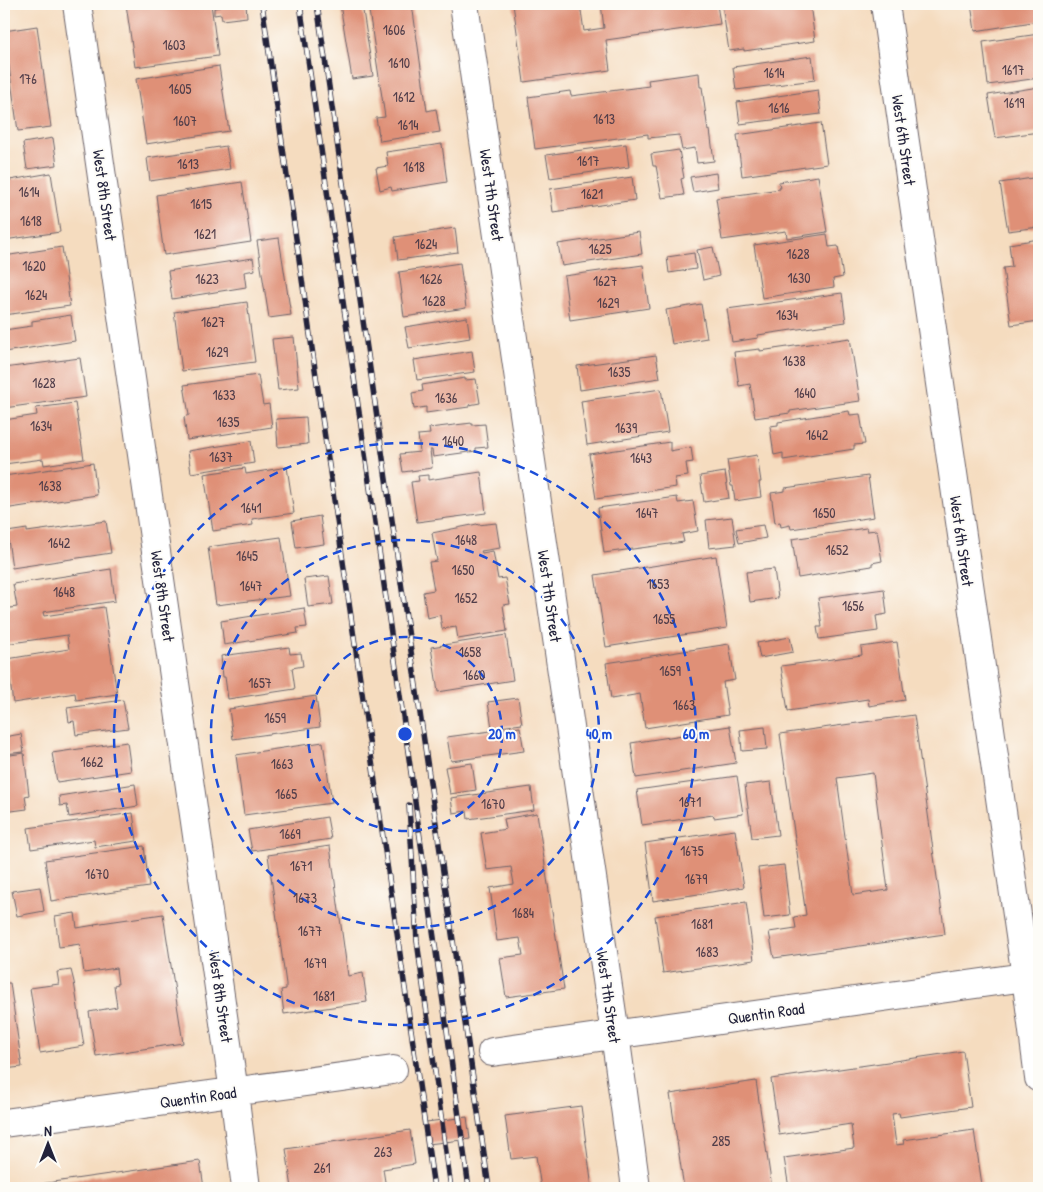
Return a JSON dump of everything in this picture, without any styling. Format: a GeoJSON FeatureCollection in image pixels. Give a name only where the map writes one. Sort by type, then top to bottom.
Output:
{"type":"FeatureCollection","features":[{"type":"Feature","properties":{"kind":"street","name":"West 8th Street"},"geometry":{"type":"LineString","coordinates":[[77,4],[234,1092],[246,1188]]}},
{"type":"Feature","properties":{"kind":"street","name":"West 7th Street"},"geometry":{"type":"LineString","coordinates":[[464,4],[636,1188]]}},
{"type":"Feature","properties":{"kind":"street","name":"West 6th Street"},"geometry":{"type":"LineString","coordinates":[[884,4],[1032,976],[1039,1078]]}},
{"type":"Feature","properties":{"kind":"street","name":"Quentin Road"},"geometry":{"type":"LineString","coordinates":[[492,1052],[1032,976]]}},
{"type":"Feature","properties":{"kind":"street","name":"Quentin Road"},"geometry":{"type":"LineString","coordinates":[[4,1123],[393,1070]]}},
{"type":"Feature","properties":{"kind":"building"},"geometry":{"type":"Polygon","coordinates":[[[126,4],[211,4],[218,56],[135,67],[126,4]]]}},
{"type":"Feature","properties":{"kind":"building"},"geometry":{"type":"Polygon","coordinates":[[[220,4],[246,4],[247,17],[222,20],[221,14],[214,15],[214,8],[221,7],[220,4]]]}},
{"type":"Feature","properties":{"kind":"building"},"geometry":{"type":"Polygon","coordinates":[[[340,4],[362,4],[373,76],[352,79],[340,4]]]}},
{"type":"Feature","properties":{"kind":"building"},"geometry":{"type":"Polygon","coordinates":[[[368,4],[412,4],[427,111],[436,109],[440,132],[380,141],[376,118],[385,117],[368,4]]]}},
{"type":"Feature","properties":{"kind":"building"},"geometry":{"type":"Polygon","coordinates":[[[513,4],[580,4],[584,31],[604,28],[601,4],[717,4],[720,24],[606,40],[610,70],[524,82],[513,4]]]}},
{"type":"Feature","properties":{"kind":"building"},"geometry":{"type":"Polygon","coordinates":[[[722,4],[810,4],[815,41],[744,51],[744,49],[729,51],[722,4]]]}},
{"type":"Feature","properties":{"kind":"building"},"geometry":{"type":"Polygon","coordinates":[[[971,4],[1039,4],[1039,21],[975,31],[971,4]]]}},
{"type":"Feature","properties":{"kind":"building"},"geometry":{"type":"Polygon","coordinates":[[[37,26],[51,127],[18,131],[4,31],[37,26]]]}},
{"type":"Feature","properties":{"kind":"building"},"geometry":{"type":"Polygon","coordinates":[[[1039,34],[1039,78],[988,85],[983,42],[1039,34]]]}},
{"type":"Feature","properties":{"kind":"building"},"geometry":{"type":"Polygon","coordinates":[[[812,56],[815,80],[736,90],[733,67],[812,56]]]}},
{"type":"Feature","properties":{"kind":"building"},"geometry":{"type":"Polygon","coordinates":[[[219,66],[229,131],[146,144],[136,79],[219,66]]]}},
{"type":"Feature","properties":{"kind":"building"},"geometry":{"type":"Polygon","coordinates":[[[699,73],[714,161],[697,163],[695,148],[682,150],[679,135],[648,138],[648,134],[535,149],[528,97],[570,91],[571,96],[649,86],[648,80],[699,73]]]}},
{"type":"Feature","properties":{"kind":"building"},"geometry":{"type":"Polygon","coordinates":[[[1039,87],[1039,132],[995,138],[988,95],[1039,87]]]}},
{"type":"Feature","properties":{"kind":"building"},"geometry":{"type":"Polygon","coordinates":[[[818,90],[821,114],[740,124],[737,102],[818,90]]]}},
{"type":"Feature","properties":{"kind":"building"},"geometry":{"type":"Polygon","coordinates":[[[821,123],[827,164],[742,176],[737,135],[821,123]]]}},
{"type":"Feature","properties":{"kind":"building"},"geometry":{"type":"Polygon","coordinates":[[[53,138],[57,165],[27,169],[23,143],[53,138]]]}},
{"type":"Feature","properties":{"kind":"building"},"geometry":{"type":"Polygon","coordinates":[[[442,144],[447,182],[392,191],[391,187],[380,190],[376,168],[388,166],[386,152],[442,144]]]}},
{"type":"Feature","properties":{"kind":"building"},"geometry":{"type":"Polygon","coordinates":[[[626,144],[629,167],[550,178],[546,155],[626,144]]]}},
{"type":"Feature","properties":{"kind":"building"},"geometry":{"type":"Polygon","coordinates":[[[226,146],[230,169],[150,181],[147,158],[226,146]]]}},
{"type":"Feature","properties":{"kind":"building"},"geometry":{"type":"Polygon","coordinates":[[[679,150],[684,178],[681,179],[684,195],[662,198],[656,166],[653,166],[651,154],[679,150]]]}},
{"type":"Feature","properties":{"kind":"building"},"geometry":{"type":"Polygon","coordinates":[[[51,173],[60,232],[4,240],[4,181],[51,173]]]}},
{"type":"Feature","properties":{"kind":"building"},"geometry":{"type":"Polygon","coordinates":[[[716,173],[718,188],[693,192],[690,177],[716,173]]]}},
{"type":"Feature","properties":{"kind":"building"},"geometry":{"type":"Polygon","coordinates":[[[818,176],[827,232],[787,238],[786,231],[722,240],[716,198],[780,189],[779,182],[818,176]]]}},
{"type":"Feature","properties":{"kind":"building"},"geometry":{"type":"Polygon","coordinates":[[[632,177],[635,200],[553,212],[550,189],[632,177]]]}},
{"type":"Feature","properties":{"kind":"building"},"geometry":{"type":"Polygon","coordinates":[[[1039,177],[1039,227],[1008,231],[1000,183],[1039,177]]]}},
{"type":"Feature","properties":{"kind":"building"},"geometry":{"type":"Polygon","coordinates":[[[242,182],[251,242],[164,255],[156,195],[242,182]]]}},
{"type":"Feature","properties":{"kind":"building"},"geometry":{"type":"Polygon","coordinates":[[[455,228],[458,252],[398,260],[395,237],[455,228]]]}},
{"type":"Feature","properties":{"kind":"building"},"geometry":{"type":"Polygon","coordinates":[[[639,232],[642,254],[562,266],[558,244],[639,232]]]}},
{"type":"Feature","properties":{"kind":"building"},"geometry":{"type":"Polygon","coordinates":[[[827,234],[829,247],[838,246],[843,277],[833,279],[834,287],[762,298],[754,245],[827,234]]]}},
{"type":"Feature","properties":{"kind":"building"},"geometry":{"type":"Polygon","coordinates":[[[279,238],[291,315],[269,318],[257,241],[279,238]]]}},
{"type":"Feature","properties":{"kind":"building"},"geometry":{"type":"Polygon","coordinates":[[[1039,239],[1039,321],[1011,325],[1003,268],[1012,267],[1009,244],[1039,239]]]}},
{"type":"Feature","properties":{"kind":"building"},"geometry":{"type":"Polygon","coordinates":[[[62,247],[70,306],[4,315],[4,256],[62,247]]]}},
{"type":"Feature","properties":{"kind":"building"},"geometry":{"type":"Polygon","coordinates":[[[713,247],[719,276],[703,280],[697,250],[713,247]]]}},
{"type":"Feature","properties":{"kind":"building"},"geometry":{"type":"Polygon","coordinates":[[[694,253],[696,269],[669,273],[667,257],[694,253]]]}},
{"type":"Feature","properties":{"kind":"building"},"geometry":{"type":"Polygon","coordinates":[[[253,258],[255,270],[244,272],[246,287],[172,299],[168,271],[253,258]]]}},
{"type":"Feature","properties":{"kind":"building"},"geometry":{"type":"Polygon","coordinates":[[[460,263],[466,308],[404,317],[399,272],[460,263]]]}},
{"type":"Feature","properties":{"kind":"building"},"geometry":{"type":"Polygon","coordinates":[[[643,265],[649,308],[570,320],[564,276],[643,265]]]}},
{"type":"Feature","properties":{"kind":"building"},"geometry":{"type":"Polygon","coordinates":[[[842,293],[846,322],[758,335],[758,338],[732,342],[727,309],[842,293]]]}},
{"type":"Feature","properties":{"kind":"building"},"geometry":{"type":"Polygon","coordinates":[[[247,302],[255,362],[182,371],[174,312],[247,302]]]}},
{"type":"Feature","properties":{"kind":"building"},"geometry":{"type":"Polygon","coordinates":[[[701,304],[707,338],[672,344],[666,310],[701,304]]]}},
{"type":"Feature","properties":{"kind":"building"},"geometry":{"type":"Polygon","coordinates":[[[71,315],[75,341],[4,352],[4,330],[32,326],[32,321],[71,315]]]}},
{"type":"Feature","properties":{"kind":"building"},"geometry":{"type":"Polygon","coordinates":[[[467,317],[470,338],[409,348],[405,327],[467,317]]]}},
{"type":"Feature","properties":{"kind":"building"},"geometry":{"type":"Polygon","coordinates":[[[294,337],[299,388],[278,390],[272,339],[294,337]]]}},
{"type":"Feature","properties":{"kind":"building"},"geometry":{"type":"Polygon","coordinates":[[[850,338],[860,401],[755,418],[750,384],[739,386],[734,352],[760,349],[760,351],[850,338]]]}},
{"type":"Feature","properties":{"kind":"building"},"geometry":{"type":"Polygon","coordinates":[[[472,351],[475,372],[417,380],[414,360],[472,351]]]}},
{"type":"Feature","properties":{"kind":"building"},"geometry":{"type":"Polygon","coordinates":[[[656,355],[660,378],[580,390],[577,366],[656,355]]]}},
{"type":"Feature","properties":{"kind":"building"},"geometry":{"type":"Polygon","coordinates":[[[80,358],[86,397],[4,408],[4,368],[80,358]]]}},
{"type":"Feature","properties":{"kind":"building"},"geometry":{"type":"Polygon","coordinates":[[[258,375],[263,405],[269,404],[272,427],[187,440],[184,417],[189,415],[184,385],[258,375]]]}},
{"type":"Feature","properties":{"kind":"building"},"geometry":{"type":"Polygon","coordinates":[[[465,378],[465,380],[476,379],[480,403],[469,405],[469,407],[426,413],[426,407],[414,409],[412,393],[423,391],[422,385],[465,378]]]}},
{"type":"Feature","properties":{"kind":"building"},"geometry":{"type":"Polygon","coordinates":[[[661,389],[668,432],[587,445],[581,401],[661,389]]]}},
{"type":"Feature","properties":{"kind":"building"},"geometry":{"type":"Polygon","coordinates":[[[75,403],[84,459],[44,465],[43,459],[4,464],[4,420],[37,415],[36,408],[75,403]]]}},
{"type":"Feature","properties":{"kind":"building"},"geometry":{"type":"Polygon","coordinates":[[[849,411],[850,415],[860,414],[865,444],[854,445],[854,449],[783,460],[783,453],[774,455],[770,426],[778,425],[778,422],[849,411]]]}},
{"type":"Feature","properties":{"kind":"building"},"geometry":{"type":"Polygon","coordinates":[[[1039,413],[1039,426],[1038,426],[1036,414],[1039,413]]]}},
{"type":"Feature","properties":{"kind":"building"},"geometry":{"type":"Polygon","coordinates":[[[306,417],[308,444],[278,447],[276,419],[306,417]]]}},
{"type":"Feature","properties":{"kind":"building"},"geometry":{"type":"Polygon","coordinates":[[[472,423],[472,425],[485,424],[488,447],[476,448],[476,451],[433,457],[432,450],[430,450],[432,468],[403,472],[400,454],[420,452],[418,435],[430,434],[429,428],[472,423]]]}},
{"type":"Feature","properties":{"kind":"building"},"geometry":{"type":"Polygon","coordinates":[[[251,441],[254,463],[191,473],[188,451],[251,441]]]}},
{"type":"Feature","properties":{"kind":"building"},"geometry":{"type":"Polygon","coordinates":[[[670,442],[670,451],[691,447],[693,462],[686,463],[688,476],[675,478],[676,487],[596,499],[589,454],[670,442]]]}},
{"type":"Feature","properties":{"kind":"building"},"geometry":{"type":"Polygon","coordinates":[[[757,455],[761,497],[735,501],[727,460],[757,455]]]}},
{"type":"Feature","properties":{"kind":"building"},"geometry":{"type":"Polygon","coordinates":[[[93,463],[97,495],[4,509],[4,476],[93,463]]]}},
{"type":"Feature","properties":{"kind":"building"},"geometry":{"type":"Polygon","coordinates":[[[287,467],[294,513],[252,519],[253,525],[213,531],[204,474],[245,468],[246,474],[287,467]]]}},
{"type":"Feature","properties":{"kind":"building"},"geometry":{"type":"Polygon","coordinates":[[[481,472],[486,513],[417,522],[411,482],[419,481],[418,476],[428,475],[428,480],[481,472]]]}},
{"type":"Feature","properties":{"kind":"building"},"geometry":{"type":"Polygon","coordinates":[[[725,472],[729,498],[704,502],[700,476],[725,472]]]}},
{"type":"Feature","properties":{"kind":"building"},"geometry":{"type":"Polygon","coordinates":[[[868,476],[874,517],[791,529],[790,525],[781,527],[780,522],[775,523],[771,493],[785,491],[785,488],[868,476]]]}},
{"type":"Feature","properties":{"kind":"building"},"geometry":{"type":"Polygon","coordinates":[[[677,497],[678,503],[693,501],[698,531],[682,534],[684,542],[604,553],[598,508],[677,497]]]}},
{"type":"Feature","properties":{"kind":"building"},"geometry":{"type":"Polygon","coordinates":[[[320,516],[324,544],[296,548],[292,521],[320,516]]]}},
{"type":"Feature","properties":{"kind":"building"},"geometry":{"type":"Polygon","coordinates":[[[732,517],[736,545],[709,548],[706,520],[732,517]]]}},
{"type":"Feature","properties":{"kind":"building"},"geometry":{"type":"Polygon","coordinates":[[[106,521],[111,553],[12,568],[7,532],[27,529],[27,532],[106,521]]]}},
{"type":"Feature","properties":{"kind":"building"},"geometry":{"type":"Polygon","coordinates":[[[496,523],[500,548],[481,551],[482,553],[493,551],[498,579],[505,578],[510,604],[503,605],[507,631],[458,639],[456,627],[442,629],[440,615],[427,618],[423,592],[434,590],[429,562],[437,561],[432,533],[477,524],[496,523]]]}},
{"type":"Feature","properties":{"kind":"building"},"geometry":{"type":"Polygon","coordinates":[[[763,525],[766,538],[739,543],[736,529],[763,525]]]}},
{"type":"Feature","properties":{"kind":"building"},"geometry":{"type":"Polygon","coordinates":[[[866,528],[867,531],[877,530],[882,561],[872,563],[872,566],[798,578],[792,539],[866,528]]]}},
{"type":"Feature","properties":{"kind":"building"},"geometry":{"type":"Polygon","coordinates":[[[281,537],[290,596],[216,605],[208,547],[281,537]]]}},
{"type":"Feature","properties":{"kind":"building"},"geometry":{"type":"Polygon","coordinates":[[[716,556],[727,628],[606,647],[595,575],[716,556]]]}},
{"type":"Feature","properties":{"kind":"building"},"geometry":{"type":"Polygon","coordinates":[[[111,569],[115,601],[43,612],[44,616],[104,607],[117,694],[76,700],[75,693],[13,703],[7,659],[69,649],[67,635],[5,644],[4,609],[17,607],[13,584],[111,569]]]}},
{"type":"Feature","properties":{"kind":"building"},"geometry":{"type":"Polygon","coordinates":[[[774,569],[778,598],[750,602],[746,572],[774,569]]]}},
{"type":"Feature","properties":{"kind":"building"},"geometry":{"type":"Polygon","coordinates":[[[329,576],[333,604],[308,607],[304,579],[329,576]]]}},
{"type":"Feature","properties":{"kind":"building"},"geometry":{"type":"Polygon","coordinates":[[[884,589],[887,614],[876,616],[878,631],[819,639],[817,627],[822,627],[818,598],[884,589]]]}},
{"type":"Feature","properties":{"kind":"building"},"geometry":{"type":"Polygon","coordinates":[[[304,608],[307,627],[297,628],[298,633],[224,645],[221,621],[304,608]]]}},
{"type":"Feature","properties":{"kind":"building"},"geometry":{"type":"Polygon","coordinates":[[[506,635],[513,680],[438,692],[431,647],[506,635]]]}},
{"type":"Feature","properties":{"kind":"building"},"geometry":{"type":"Polygon","coordinates":[[[790,637],[793,652],[760,658],[757,643],[790,637]]]}},
{"type":"Feature","properties":{"kind":"building"},"geometry":{"type":"Polygon","coordinates":[[[897,642],[905,700],[869,706],[868,699],[788,711],[781,666],[862,655],[861,647],[897,642]]]}},
{"type":"Feature","properties":{"kind":"building"},"geometry":{"type":"Polygon","coordinates":[[[729,644],[735,680],[723,682],[728,715],[645,728],[640,694],[611,699],[606,663],[729,644]]]}},
{"type":"Feature","properties":{"kind":"building"},"geometry":{"type":"Polygon","coordinates":[[[289,647],[290,654],[301,653],[303,666],[292,668],[295,689],[228,699],[221,656],[289,647]]]}},
{"type":"Feature","properties":{"kind":"building"},"geometry":{"type":"Polygon","coordinates":[[[316,696],[320,727],[233,739],[229,709],[316,696]]]}},
{"type":"Feature","properties":{"kind":"building"},"geometry":{"type":"Polygon","coordinates":[[[518,698],[522,724],[492,728],[488,702],[518,698]]]}},
{"type":"Feature","properties":{"kind":"building"},"geometry":{"type":"Polygon","coordinates":[[[123,700],[128,728],[76,735],[74,721],[69,722],[67,708],[123,700]]]}},
{"type":"Feature","properties":{"kind":"building"},"geometry":{"type":"Polygon","coordinates":[[[914,715],[945,934],[774,958],[769,932],[796,928],[794,917],[806,915],[780,734],[914,715]],[[873,773],[837,778],[853,895],[888,890],[873,773]]]}},
{"type":"Feature","properties":{"kind":"building"},"geometry":{"type":"Polygon","coordinates":[[[730,726],[736,763],[636,778],[631,743],[730,726]]]}},
{"type":"Feature","properties":{"kind":"building"},"geometry":{"type":"Polygon","coordinates":[[[520,727],[524,751],[451,761],[447,737],[520,727]]]}},
{"type":"Feature","properties":{"kind":"building"},"geometry":{"type":"Polygon","coordinates":[[[765,727],[767,749],[742,751],[740,730],[765,727]]]}},
{"type":"Feature","properties":{"kind":"building"},"geometry":{"type":"Polygon","coordinates":[[[21,734],[24,752],[4,754],[4,737],[21,734]]]}},
{"type":"Feature","properties":{"kind":"building"},"geometry":{"type":"Polygon","coordinates":[[[127,742],[131,771],[57,782],[52,753],[127,742]]]}},
{"type":"Feature","properties":{"kind":"building"},"geometry":{"type":"Polygon","coordinates":[[[323,742],[332,803],[244,815],[236,755],[323,742]]]}},
{"type":"Feature","properties":{"kind":"building"},"geometry":{"type":"Polygon","coordinates":[[[24,753],[29,795],[25,796],[27,809],[4,812],[4,756],[24,753]]]}},
{"type":"Feature","properties":{"kind":"building"},"geometry":{"type":"Polygon","coordinates":[[[472,763],[476,790],[450,794],[445,767],[472,763]]]}},
{"type":"Feature","properties":{"kind":"building"},"geometry":{"type":"Polygon","coordinates":[[[737,776],[743,814],[714,818],[713,815],[642,825],[637,790],[737,776]]]}},
{"type":"Feature","properties":{"kind":"building"},"geometry":{"type":"Polygon","coordinates":[[[771,782],[778,835],[752,838],[745,785],[771,782]]]}},
{"type":"Feature","properties":{"kind":"building"},"geometry":{"type":"Polygon","coordinates":[[[135,784],[138,806],[69,817],[67,805],[60,806],[59,796],[135,784]]]}},
{"type":"Feature","properties":{"kind":"building"},"geometry":{"type":"Polygon","coordinates":[[[531,787],[534,810],[468,819],[467,811],[453,813],[451,798],[531,787]]]}},
{"type":"Feature","properties":{"kind":"building"},"geometry":{"type":"Polygon","coordinates":[[[133,813],[137,841],[95,847],[94,840],[31,849],[28,828],[133,813]]]}},
{"type":"Feature","properties":{"kind":"building"},"geometry":{"type":"Polygon","coordinates":[[[537,813],[564,989],[506,997],[500,958],[523,955],[520,938],[497,941],[490,888],[514,884],[511,867],[487,870],[481,833],[506,829],[504,819],[537,813]]]}},
{"type":"Feature","properties":{"kind":"building"},"geometry":{"type":"Polygon","coordinates":[[[327,817],[331,839],[252,851],[248,830],[327,817]]]}},
{"type":"Feature","properties":{"kind":"building"},"geometry":{"type":"Polygon","coordinates":[[[735,830],[744,887],[653,901],[645,843],[735,830]]]}},
{"type":"Feature","properties":{"kind":"building"},"geometry":{"type":"Polygon","coordinates":[[[144,846],[149,887],[51,901],[45,860],[144,846]]]}},
{"type":"Feature","properties":{"kind":"building"},"geometry":{"type":"Polygon","coordinates":[[[330,846],[348,976],[363,973],[367,1002],[284,1014],[281,990],[286,989],[286,984],[268,855],[330,846]]]}},
{"type":"Feature","properties":{"kind":"building"},"geometry":{"type":"Polygon","coordinates":[[[784,865],[790,915],[764,918],[758,868],[784,865]]]}},
{"type":"Feature","properties":{"kind":"building"},"geometry":{"type":"Polygon","coordinates":[[[40,887],[44,911],[17,916],[12,891],[40,887]]]}},
{"type":"Feature","properties":{"kind":"building"},"geometry":{"type":"Polygon","coordinates":[[[746,902],[754,960],[663,973],[655,916],[746,902]]]}},
{"type":"Feature","properties":{"kind":"building"},"geometry":{"type":"Polygon","coordinates":[[[75,913],[77,928],[163,914],[183,1043],[96,1056],[89,1012],[117,1007],[114,985],[118,984],[116,968],[84,973],[80,944],[59,947],[55,916],[75,913]]]}},
{"type":"Feature","properties":{"kind":"building"},"geometry":{"type":"Polygon","coordinates":[[[71,970],[84,1046],[40,1053],[30,988],[59,984],[57,972],[71,970]]]}},
{"type":"Feature","properties":{"kind":"building"},"geometry":{"type":"Polygon","coordinates":[[[4,983],[10,983],[22,1067],[4,1069],[4,983]]]}},
{"type":"Feature","properties":{"kind":"building"},"geometry":{"type":"Polygon","coordinates":[[[963,1051],[971,1107],[900,1117],[899,1113],[892,1114],[896,1145],[904,1144],[903,1140],[974,1130],[982,1185],[958,1188],[789,1188],[784,1158],[854,1148],[851,1124],[779,1135],[771,1079],[963,1051]]]}},
{"type":"Feature","properties":{"kind":"building"},"geometry":{"type":"Polygon","coordinates":[[[756,1081],[772,1188],[684,1188],[670,1094],[756,1081]]]}},
{"type":"Feature","properties":{"kind":"building"},"geometry":{"type":"Polygon","coordinates":[[[581,1106],[592,1188],[541,1188],[536,1156],[511,1159],[505,1116],[581,1106]]]}},
{"type":"Feature","properties":{"kind":"building"},"geometry":{"type":"Polygon","coordinates":[[[467,1117],[470,1139],[428,1144],[426,1122],[467,1117]]]}},
{"type":"Feature","properties":{"kind":"building"},"geometry":{"type":"Polygon","coordinates":[[[410,1130],[415,1164],[383,1169],[386,1188],[292,1188],[286,1149],[410,1130]]]}},
{"type":"Feature","properties":{"kind":"building"},"geometry":{"type":"Polygon","coordinates":[[[200,1161],[204,1188],[19,1188],[19,1187],[200,1161]]]}},
{"type":"Feature","properties":{"kind":"railway"},"geometry":{"type":"LineString","coordinates":[[262,4],[434,1188]]}},
{"type":"Feature","properties":{"kind":"railway"},"geometry":{"type":"LineString","coordinates":[[300,4],[469,1188]]}},
{"type":"Feature","properties":{"kind":"railway"},"geometry":{"type":"LineString","coordinates":[[317,4],[489,1188]]}},
{"type":"Feature","properties":{"kind":"railway"},"geometry":{"type":"LineString","coordinates":[[409,805],[417,941],[451,1188]]}}]}
